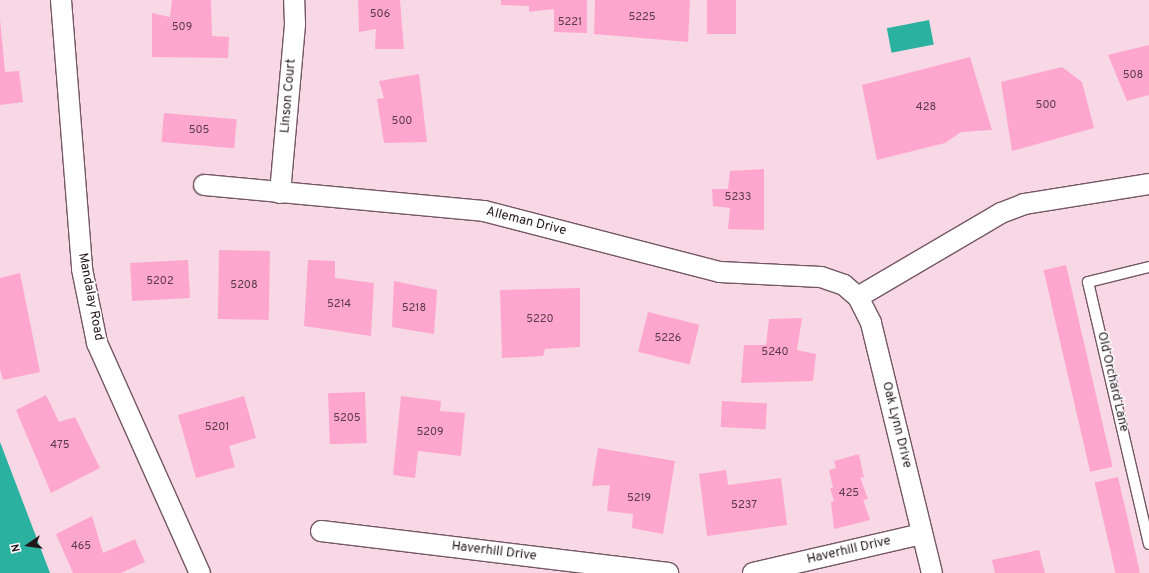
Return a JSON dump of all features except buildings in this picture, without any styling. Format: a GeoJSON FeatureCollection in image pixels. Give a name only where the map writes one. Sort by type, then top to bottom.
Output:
{"type":"FeatureCollection","features":[{"type":"Feature","properties":{"kind":"street","name":"Mandalay Road"},"geometry":{"type":"LineString","coordinates":[[61,0],[82,269],[97,343],[200,573]]}},
{"type":"Feature","properties":{"kind":"street","name":"Linson Court"},"geometry":{"type":"LineString","coordinates":[[280,193],[295,24],[294,0]]}},
{"type":"Feature","properties":{"kind":"street"},"geometry":{"type":"LineString","coordinates":[[851,291],[1001,213],[1018,206],[1149,184]]}},
{"type":"Feature","properties":{"kind":"street","name":"Alleman Drive"},"geometry":{"type":"LineString","coordinates":[[204,185],[484,211],[720,272],[821,277],[851,291]]}},
{"type":"Feature","properties":{"kind":"street","name":"Oak Lynn Drive"},"geometry":{"type":"LineString","coordinates":[[851,291],[871,323],[932,573]]}},
{"type":"Feature","properties":{"kind":"street","name":"Haverhill Drive"},"geometry":{"type":"LineString","coordinates":[[321,531],[645,572],[668,573]]}},
{"type":"Feature","properties":{"kind":"street","name":"Haverhill Drive"},"geometry":{"type":"LineString","coordinates":[[753,573],[922,534]]}},
{"type":"Feature","properties":{"kind":"lane","name":"Old Orchard Lane"},"geometry":{"type":"LineString","coordinates":[[1149,267],[1088,282],[1149,544]]}},
{"type":"Feature","properties":{"kind":"shaded area"},"geometry":{"type":"Polygon","coordinates":[[[929,20],[934,45],[892,53],[887,28],[929,20]]]}},
{"type":"Feature","properties":{"kind":"shaded area"},"geometry":{"type":"Polygon","coordinates":[[[0,442],[50,573],[0,573],[0,442]]]}}]}
